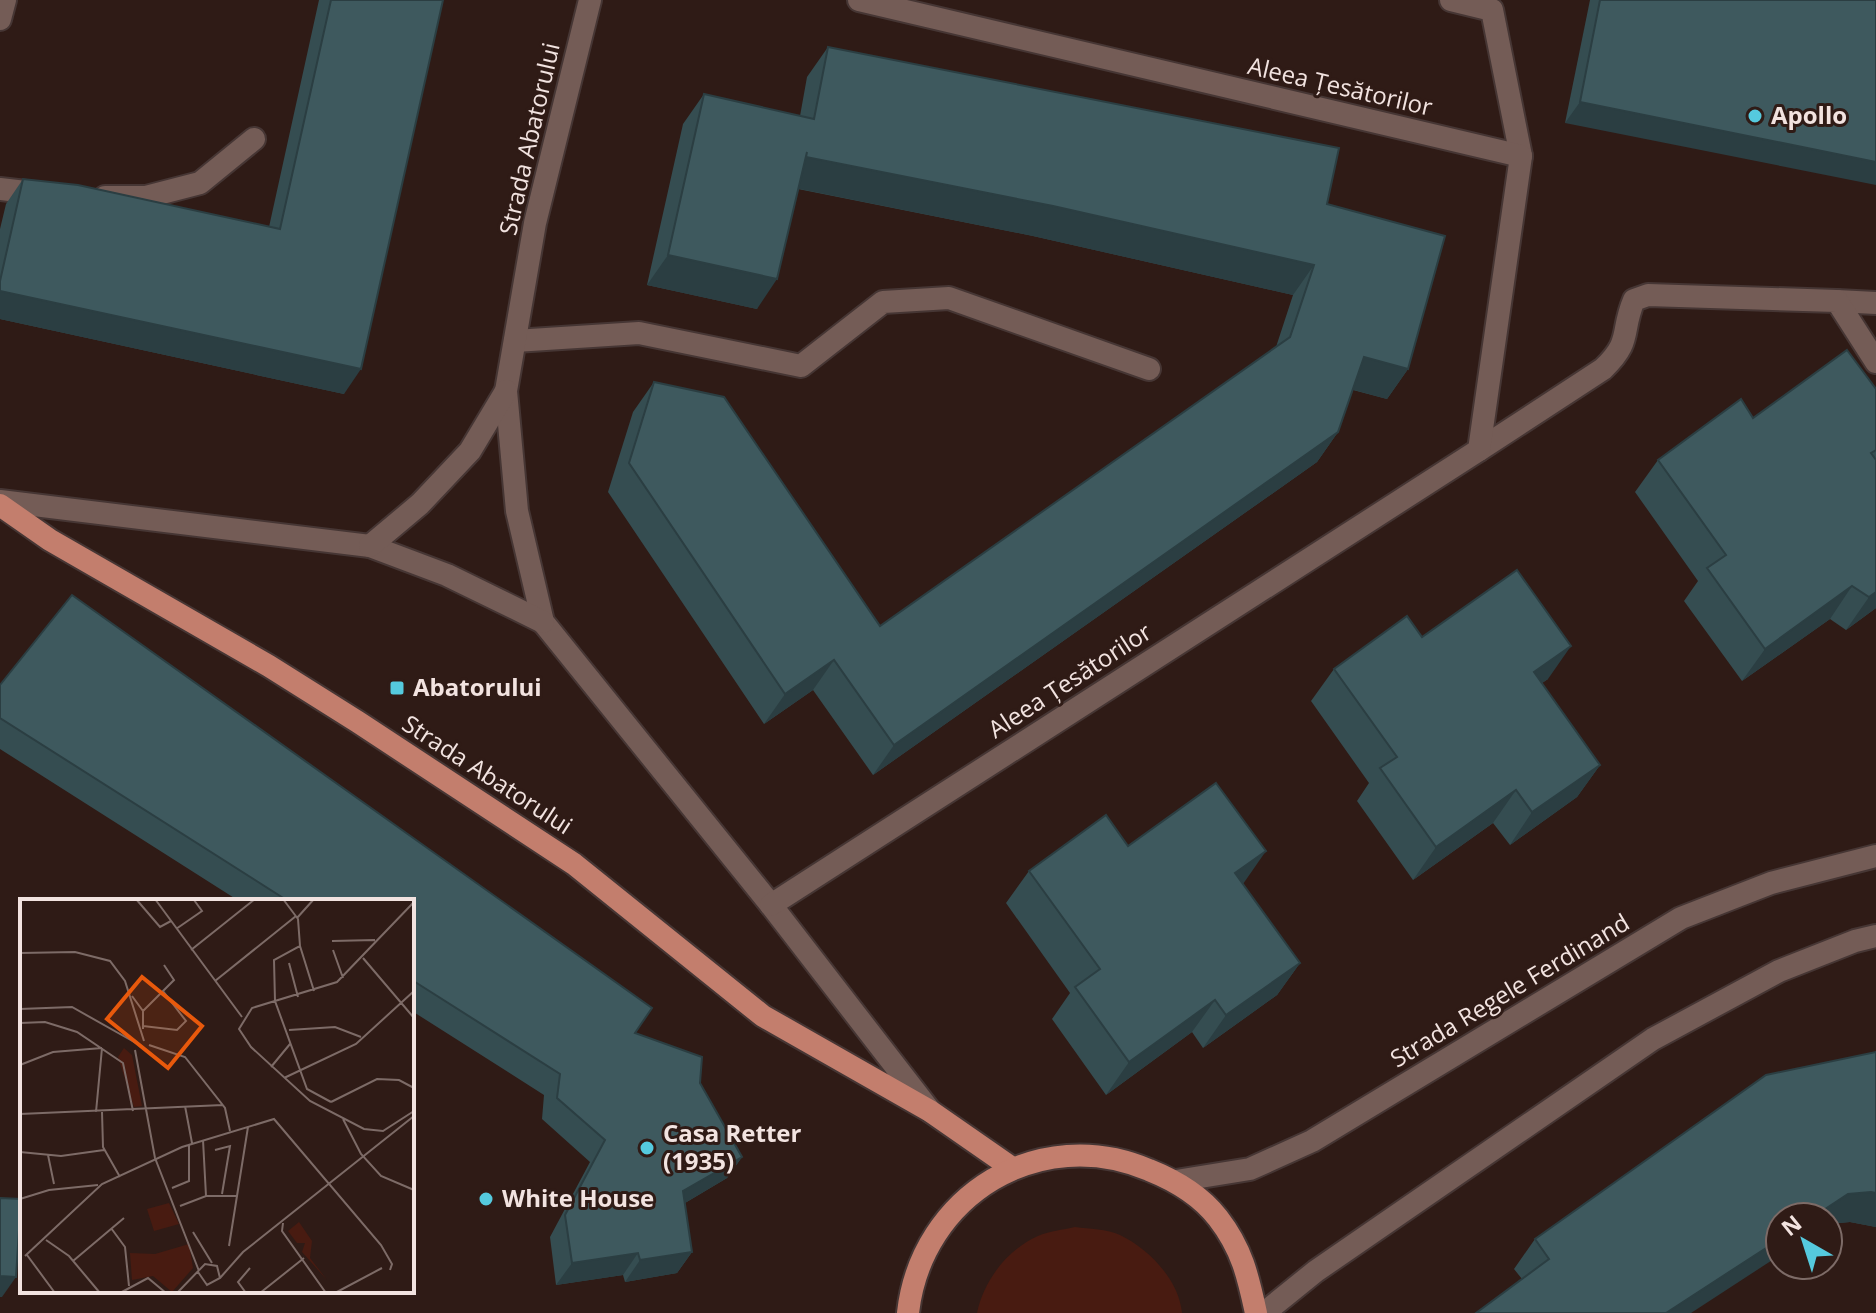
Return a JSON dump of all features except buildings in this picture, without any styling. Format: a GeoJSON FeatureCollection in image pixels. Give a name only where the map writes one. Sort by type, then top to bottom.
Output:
{"type":"FeatureCollection","features":[{"type":"Feature","properties":{"kind":"main road","name":"Strada Abatorului"},"geometry":{"type":"LineString","coordinates":[[0,503],[50,540],[269,666],[358,722],[574,864],[763,1016],[930,1111],[1012,1168]]}},
{"type":"Feature","properties":{"kind":"main road"},"geometry":{"type":"LineString","coordinates":[[908,1313],[910,1288],[931,1238],[966,1196],[1012,1168],[1067,1154],[1124,1159],[1176,1181],[1218,1217],[1246,1265],[1256,1313]]}},
{"type":"Feature","properties":{"kind":"street"},"geometry":{"type":"LineString","coordinates":[[0,19],[5,0]]}},
{"type":"Feature","properties":{"kind":"street","name":"Strada Abatorului"},"geometry":{"type":"LineString","coordinates":[[543,622],[517,511],[506,391],[535,223],[590,0]]}},
{"type":"Feature","properties":{"kind":"street","name":"Aleea Țesătorilor"},"geometry":{"type":"LineString","coordinates":[[859,0],[1521,156]]}},
{"type":"Feature","properties":{"kind":"street"},"geometry":{"type":"LineString","coordinates":[[1451,0],[1492,10],[1521,156],[1479,450]]}},
{"type":"Feature","properties":{"kind":"street"},"geometry":{"type":"LineString","coordinates":[[87,197],[146,197],[200,183],[254,139]]}},
{"type":"Feature","properties":{"kind":"street"},"geometry":{"type":"LineString","coordinates":[[0,189],[58,196]]}},
{"type":"Feature","properties":{"kind":"street","name":"Aleea Țesătorilor"},"geometry":{"type":"LineString","coordinates":[[771,905],[1603,369],[1620,353],[1634,300],[1648,295],[1837,301]]}},
{"type":"Feature","properties":{"kind":"street"},"geometry":{"type":"LineString","coordinates":[[515,341],[639,333],[801,366],[883,302],[949,298],[1149,369]]}},
{"type":"Feature","properties":{"kind":"street"},"geometry":{"type":"LineString","coordinates":[[1837,301],[1876,303]]}},
{"type":"Feature","properties":{"kind":"street"},"geometry":{"type":"LineString","coordinates":[[1837,301],[1876,362]]}},
{"type":"Feature","properties":{"kind":"street"},"geometry":{"type":"LineString","coordinates":[[370,546],[420,504],[470,451],[506,391]]}},
{"type":"Feature","properties":{"kind":"street","name":"Strada Abatorului"},"geometry":{"type":"LineString","coordinates":[[0,503],[370,546],[447,575],[543,622],[771,905],[930,1111]]}},
{"type":"Feature","properties":{"kind":"street","name":"Strada Regele Ferdinand"},"geometry":{"type":"LineString","coordinates":[[1176,1181],[1250,1169],[1312,1141],[1681,918],[1771,883],[1876,856]]}},
{"type":"Feature","properties":{"kind":"street"},"geometry":{"type":"LineString","coordinates":[[1264,1313],[1316,1271],[1653,1039],[1779,971],[1855,941],[1876,936]]}},
{"type":"Feature","properties":{"kind":"shaded area"},"geometry":{"type":"Polygon","coordinates":[[[1075,1227],[1115,1233],[1142,1248],[1169,1278],[1182,1313],[977,1313],[991,1278],[1016,1249],[1042,1234],[1075,1227]]]}},
{"type":"Feature","properties":{"kind":"place","name":"Apollo"},"geometry":{"type":"Point","coordinates":[1755,116]}},
{"type":"Feature","properties":{"kind":"place","name":"Abatorului"},"geometry":{"type":"Point","coordinates":[397,688]}},
{"type":"Feature","properties":{"kind":"place","name":"Casa Retter (1935)"},"geometry":{"type":"Point","coordinates":[647,1148]}},
{"type":"Feature","properties":{"kind":"place","name":"White House"},"geometry":{"type":"Point","coordinates":[486,1199]}}]}
